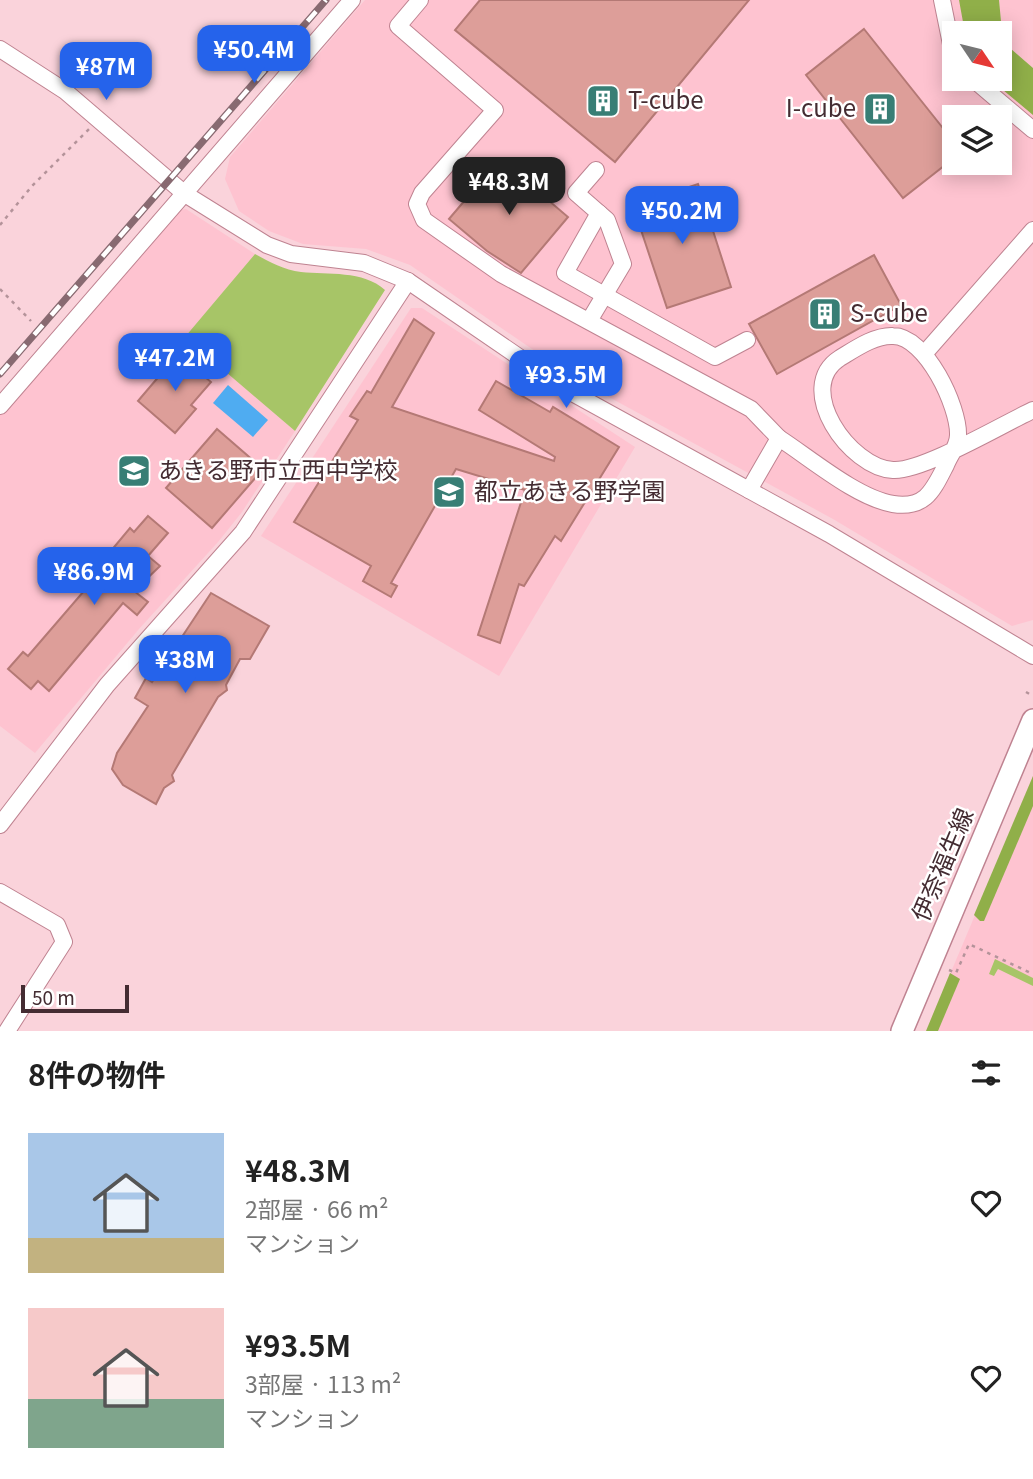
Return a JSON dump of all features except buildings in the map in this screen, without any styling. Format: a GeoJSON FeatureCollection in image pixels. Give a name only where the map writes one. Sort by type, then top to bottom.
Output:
{"type":"FeatureCollection","features":[{"type":"Feature","properties":{"kind":"main road","name":"伊奈福生線"},"geometry":{"type":"LineString","coordinates":[[902,1031],[1033,720]]}},
{"type":"Feature","properties":{"kind":"street"},"geometry":{"type":"LineString","coordinates":[[0,406],[352,0]]}},
{"type":"Feature","properties":{"kind":"street"},"geometry":{"type":"LineString","coordinates":[[420,0],[398,26],[495,110],[422,193],[418,204],[419,213],[430,226],[501,274],[751,409],[779,438],[865,494],[896,504],[911,505],[931,495],[956,447],[958,436],[955,408],[917,345],[893,335],[863,345],[832,364],[821,384],[822,398],[848,447],[874,466],[908,470],[956,447],[1033,410]]}},
{"type":"Feature","properties":{"kind":"street"},"geometry":{"type":"LineString","coordinates":[[942,0],[946,21]]}},
{"type":"Feature","properties":{"kind":"street"},"geometry":{"type":"LineString","coordinates":[[0,49],[44,76],[184,194],[279,250],[312,258],[364,263],[408,281],[567,390],[829,534],[1033,656]]}},
{"type":"Feature","properties":{"kind":"street"},"geometry":{"type":"LineString","coordinates":[[987,91],[1033,130]]}},
{"type":"Feature","properties":{"kind":"street"},"geometry":{"type":"LineString","coordinates":[[589,321],[623,264],[607,219],[576,193],[596,170]]}},
{"type":"Feature","properties":{"kind":"street"},"geometry":{"type":"LineString","coordinates":[[599,213],[565,273],[715,357],[747,340]]}},
{"type":"Feature","properties":{"kind":"street"},"geometry":{"type":"LineString","coordinates":[[924,354],[1033,230]]}},
{"type":"Feature","properties":{"kind":"street"},"geometry":{"type":"LineString","coordinates":[[0,825],[107,685],[243,532],[408,281]]}},
{"type":"Feature","properties":{"kind":"street"},"geometry":{"type":"LineString","coordinates":[[676,368],[690,343]]}},
{"type":"Feature","properties":{"kind":"street"},"geometry":{"type":"LineString","coordinates":[[749,490],[779,438]]}},
{"type":"Feature","properties":{"kind":"street"},"geometry":{"type":"LineString","coordinates":[[0,892],[57,925],[64,942],[6,1031]]}},
{"type":"Feature","properties":{"kind":"path"},"geometry":{"type":"LineString","coordinates":[[0,225],[33,186],[99,120]]}},
{"type":"Feature","properties":{"kind":"path"},"geometry":{"type":"LineString","coordinates":[[0,289],[31,321]]}},
{"type":"Feature","properties":{"kind":"path"},"geometry":{"type":"LineString","coordinates":[[1026,692],[1033,696]]}},
{"type":"Feature","properties":{"kind":"path"},"geometry":{"type":"LineString","coordinates":[[949,970],[956,973],[969,944],[1033,974]]}},
{"type":"Feature","properties":{"kind":"shaded area"},"geometry":{"type":"Polygon","coordinates":[[[365,0],[962,0],[963,21],[942,21],[942,91],[1008,91],[1033,112],[1033,620],[1012,626],[833,519],[574,378],[410,265],[366,249],[303,244],[269,231],[239,211],[225,179],[230,157],[365,0]]]}},
{"type":"Feature","properties":{"kind":"shaded area"},"geometry":{"type":"Polygon","coordinates":[[[999,0],[1033,0],[1033,68],[1012,50],[1012,21],[1001,21],[999,0]]]}},
{"type":"Feature","properties":{"kind":"shaded area","name":"あきる野市立西中学校"},"geometry":{"type":"Polygon","coordinates":[[[186,209],[255,254],[186,337],[295,431],[242,512],[218,542],[139,629],[35,753],[0,726],[0,413],[177,211],[186,209]]]}},
{"type":"Feature","properties":{"kind":"shaded area","name":"都立あきる野学園"},"geometry":{"type":"Polygon","coordinates":[[[411,308],[422,308],[635,447],[499,676],[261,536],[411,308]]]}},
{"type":"Feature","properties":{"kind":"shaded area"},"geometry":{"type":"Polygon","coordinates":[[[1033,776],[1033,1031],[926,1031],[970,927],[1033,776]]]}},
{"type":"Feature","properties":{"kind":"green space"},"geometry":{"type":"Polygon","coordinates":[[[959,0],[999,0],[1001,21],[963,21],[959,0]]]}},
{"type":"Feature","properties":{"kind":"green space"},"geometry":{"type":"Polygon","coordinates":[[[1012,50],[1033,68],[1033,115],[1004,91],[1012,91],[1012,50]]]}},
{"type":"Feature","properties":{"kind":"green space"},"geometry":{"type":"Polygon","coordinates":[[[255,254],[277,265],[301,272],[356,276],[385,290],[295,431],[185,337],[255,254]]]}},
{"type":"Feature","properties":{"kind":"green space"},"geometry":{"type":"Polygon","coordinates":[[[1033,776],[1033,806],[984,921],[980,921],[974,915],[1033,776]]]}},
{"type":"Feature","properties":{"kind":"green space"},"geometry":{"type":"Polygon","coordinates":[[[995,959],[1033,978],[1033,986],[998,969],[994,976],[989,974],[995,959]]]}},
{"type":"Feature","properties":{"kind":"green space"},"geometry":{"type":"Polygon","coordinates":[[[950,973],[960,979],[938,1031],[926,1031],[950,973]]]}},
{"type":"Feature","properties":{"kind":"water"},"geometry":{"type":"Polygon","coordinates":[[[228,385],[268,420],[253,437],[213,403],[228,385]]]}},
{"type":"Feature","properties":{"kind":"railway"},"geometry":{"type":"LineString","coordinates":[[0,374],[326,0]]}},
{"type":"Feature","properties":{"kind":"place","name":"T-cube"},"geometry":{"type":"Point","coordinates":[603,101]}},
{"type":"Feature","properties":{"kind":"place","name":"I-cube"},"geometry":{"type":"Point","coordinates":[880,109]}},
{"type":"Feature","properties":{"kind":"place","name":"S-cube"},"geometry":{"type":"Point","coordinates":[825,314]}},
{"type":"Feature","properties":{"kind":"place","name":"あきる野市立西中学校"},"geometry":{"type":"Point","coordinates":[134,471]}},
{"type":"Feature","properties":{"kind":"place","name":"都立あきる野学園"},"geometry":{"type":"Point","coordinates":[449,492]}}]}
